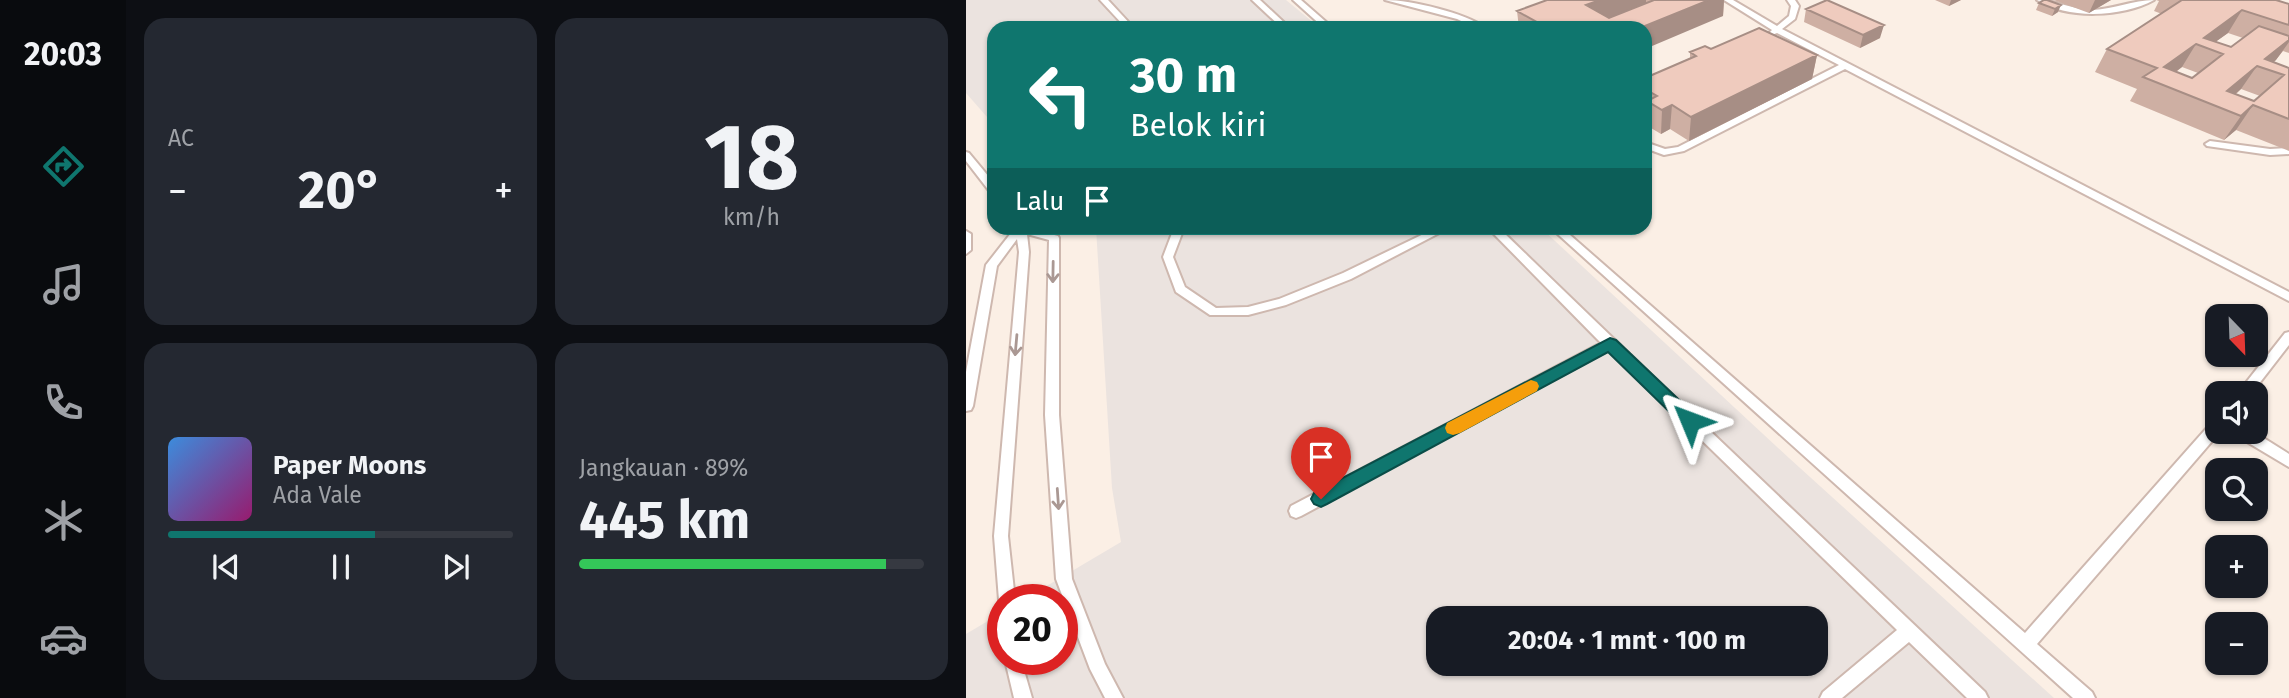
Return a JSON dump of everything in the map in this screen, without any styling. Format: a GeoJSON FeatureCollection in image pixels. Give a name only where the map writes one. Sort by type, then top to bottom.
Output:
{"type":"FeatureCollection","features":[{"type":"Feature","properties":{"kind":"lane"},"geometry":{"type":"LineString","coordinates":[[1104,0],[1124,21]]}},
{"type":"Feature","properties":{"kind":"lane"},"geometry":{"type":"LineString","coordinates":[[1256,0],[1278,21]]}},
{"type":"Feature","properties":{"kind":"lane"},"geometry":{"type":"LineString","coordinates":[[1297,0],[1321,21]]}},
{"type":"Feature","properties":{"kind":"lane"},"geometry":{"type":"LineString","coordinates":[[1389,0],[1468,21]]}},
{"type":"Feature","properties":{"kind":"lane"},"geometry":{"type":"LineString","coordinates":[[1728,0],[1779,31],[2289,297]]}},
{"type":"Feature","properties":{"kind":"lane"},"geometry":{"type":"LineString","coordinates":[[1766,36],[1779,31],[1792,17],[1795,6],[1791,0]]}},
{"type":"Feature","properties":{"kind":"lane"},"geometry":{"type":"LineString","coordinates":[[2041,0],[2068,10],[2093,15],[2150,0]]}},
{"type":"Feature","properties":{"kind":"lane"},"geometry":{"type":"LineString","coordinates":[[1652,148],[1664,152],[1681,149],[1846,65]]}},
{"type":"Feature","properties":{"kind":"lane"},"geometry":{"type":"LineString","coordinates":[[2210,144],[2270,152],[2289,151]]}},
{"type":"Feature","properties":{"kind":"lane"},"geometry":{"type":"LineString","coordinates":[[966,155],[987,181]]}},
{"type":"Feature","properties":{"kind":"lane"},"geometry":{"type":"LineString","coordinates":[[966,234],[966,250]]}},
{"type":"Feature","properties":{"kind":"lane"},"geometry":{"type":"LineString","coordinates":[[966,406],[992,265],[1015,235]]}},
{"type":"Feature","properties":{"kind":"lane"},"geometry":{"type":"LineString","coordinates":[[1006,584],[1001,536],[1024,252],[1021,235]]}},
{"type":"Feature","properties":{"kind":"lane"},"geometry":{"type":"LineString","coordinates":[[1044,235],[1054,238],[1052,415],[1064,579],[1098,669],[1114,698]]}},
{"type":"Feature","properties":{"kind":"lane"},"geometry":{"type":"LineString","coordinates":[[1176,235],[1168,257],[1180,289],[1214,312],[1248,311],[1282,302],[1347,276],[1430,235]]}},
{"type":"Feature","properties":{"kind":"lane"},"geometry":{"type":"LineString","coordinates":[[1500,235],[1979,698]]}},
{"type":"Feature","properties":{"kind":"lane"},"geometry":{"type":"LineString","coordinates":[[1564,235],[2087,698]]}},
{"type":"Feature","properties":{"kind":"lane"},"geometry":{"type":"LineString","coordinates":[[2253,381],[2289,335]]}},
{"type":"Feature","properties":{"kind":"lane"},"geometry":{"type":"LineString","coordinates":[[1297,511],[1610,344]]}},
{"type":"Feature","properties":{"kind":"lane"},"geometry":{"type":"LineString","coordinates":[[2026,645],[2205,440]]}},
{"type":"Feature","properties":{"kind":"lane"},"geometry":{"type":"LineString","coordinates":[[2261,444],[2289,461]]}},
{"type":"Feature","properties":{"kind":"lane"},"geometry":{"type":"LineString","coordinates":[[1829,698],[1910,630]]}},
{"type":"Feature","properties":{"kind":"lane"},"geometry":{"type":"LineString","coordinates":[[1017,675],[1023,698]]}},
{"type":"Feature","properties":{"kind":"shaded area"},"geometry":{"type":"Polygon","coordinates":[[[966,0],[1286,0],[1312,21],[987,21],[987,117],[966,93],[966,0]]]}},
{"type":"Feature","properties":{"kind":"shaded area"},"geometry":{"type":"Polygon","coordinates":[[[1096,235],[1549,235],[2054,698],[966,698],[966,634],[987,622],[987,675],[1078,675],[1078,584],[1050,584],[1121,542],[1112,488],[1096,235]]]}},
{"type":"Feature","properties":{"kind":"building"},"geometry":{"type":"Polygon","coordinates":[[[1547,0],[1600,0],[1586,5],[1609,18],[1654,0],[1709,0],[1652,23],[1652,21],[1535,21],[1517,11],[1547,0]]]}},
{"type":"Feature","properties":{"kind":"building"},"geometry":{"type":"Polygon","coordinates":[[[1827,0],[1884,25],[1863,35],[1806,9],[1827,0]]]}},
{"type":"Feature","properties":{"kind":"building"},"geometry":{"type":"Polygon","coordinates":[[[2044,0],[2061,5],[2055,9],[2039,3],[2044,0]]]}},
{"type":"Feature","properties":{"kind":"building"},"geometry":{"type":"Polygon","coordinates":[[[2182,0],[2276,0],[2289,4],[2289,25],[2242,10],[2204,38],[2231,47],[2259,26],[2289,36],[2289,40],[2265,59],[2289,68],[2289,119],[2253,105],[2241,116],[2143,77],[2157,68],[2107,49],[2182,0]],[[2196,44],[2164,67],[2192,78],[2223,54],[2196,44]],[[2257,66],[2227,91],[2254,101],[2284,75],[2257,66]]]}},
{"type":"Feature","properties":{"kind":"building"},"geometry":{"type":"Polygon","coordinates":[[[1759,28],[1817,55],[1691,117],[1672,105],[1662,110],[1652,104],[1652,98],[1657,96],[1652,93],[1652,75],[1696,56],[1690,52],[1705,46],[1711,49],[1759,28]]]}},
{"type":"Feature","properties":{"kind":"slow traffic"},"geometry":{"type":"LineString","coordinates":[[1453,428],[1531,386]]}},
{"type":"Feature","properties":{"kind":"route"},"geometry":{"type":"LineString","coordinates":[[1321,499],[1610,344],[1690,421]]}}]}
